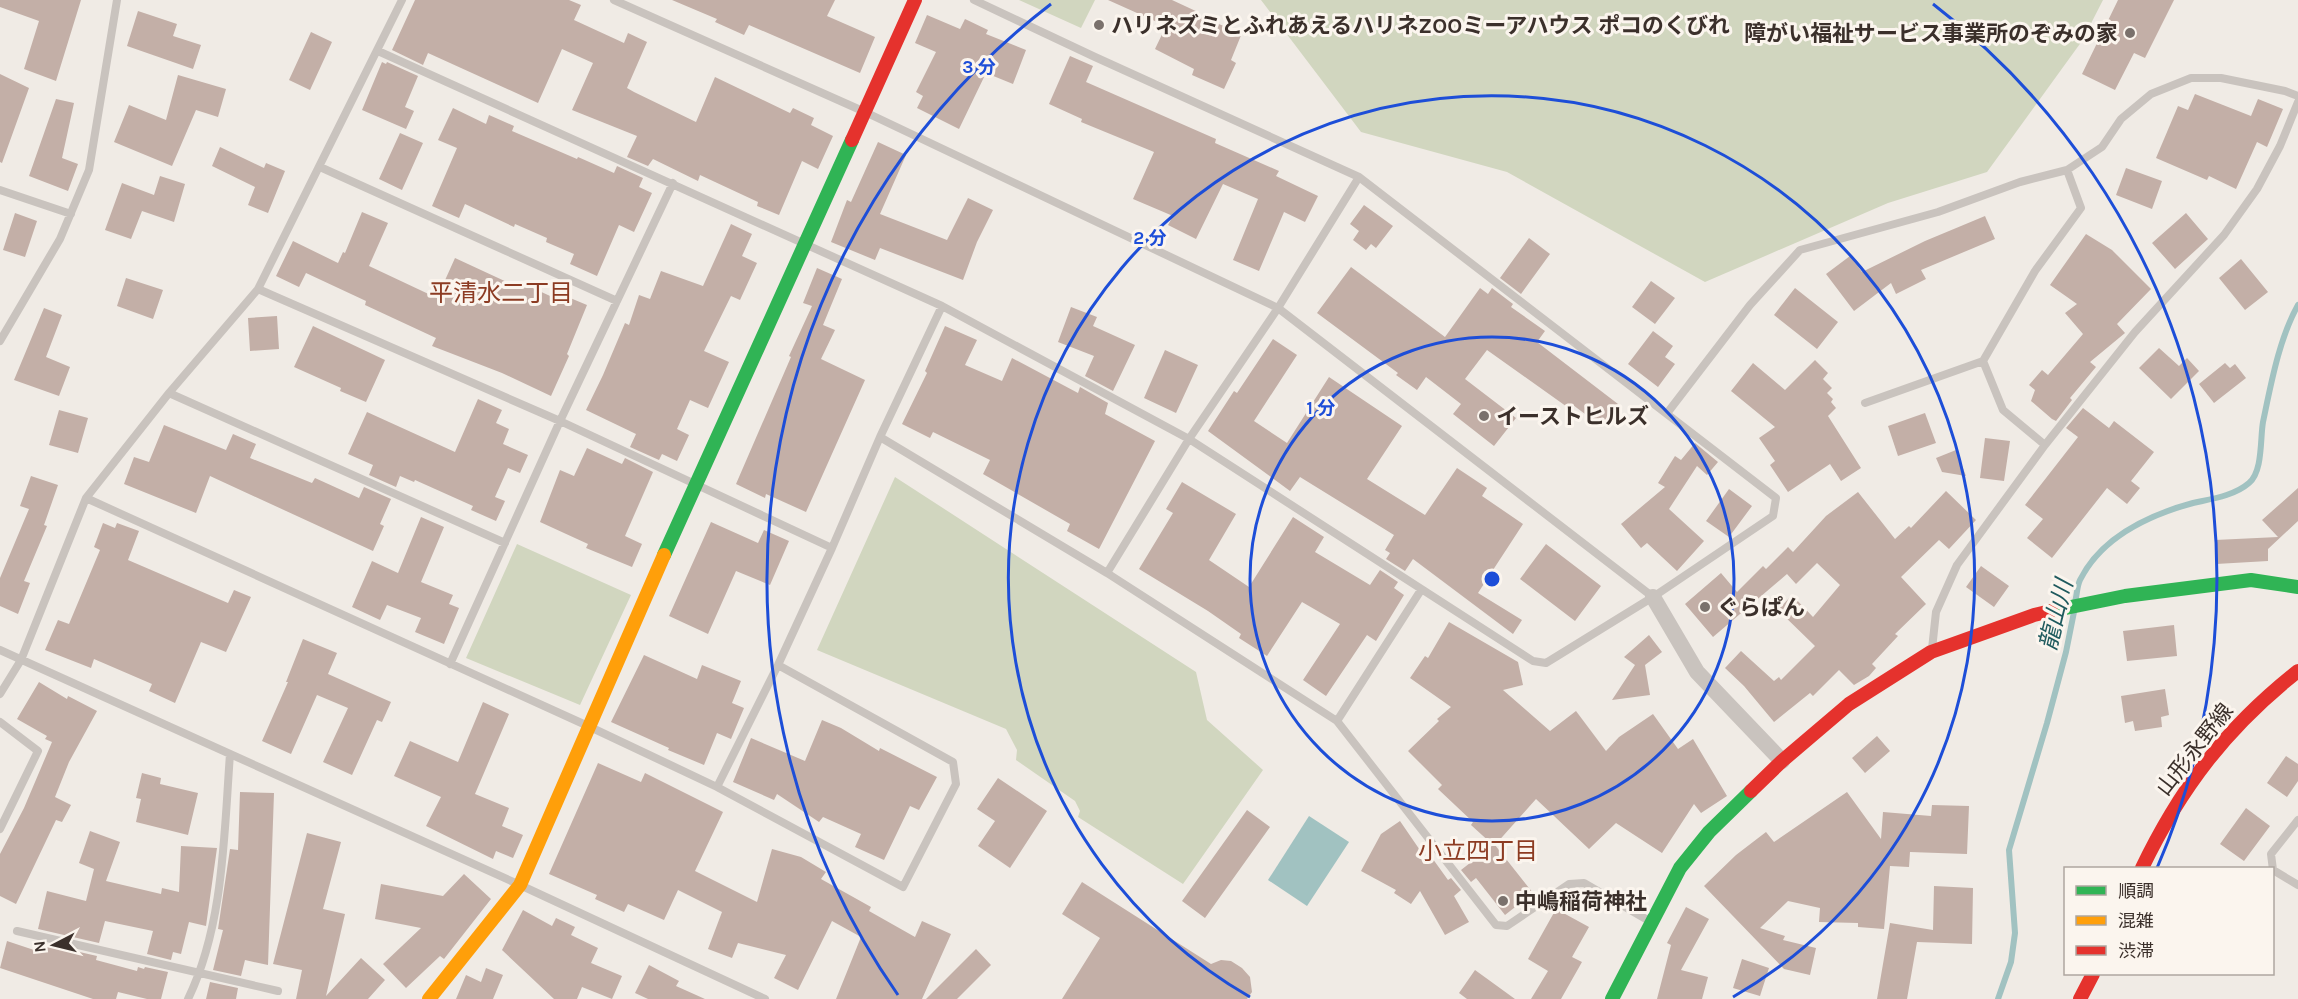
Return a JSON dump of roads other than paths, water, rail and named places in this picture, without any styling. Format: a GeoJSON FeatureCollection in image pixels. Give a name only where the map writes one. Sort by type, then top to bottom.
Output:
{"type":"FeatureCollection","features":[{"type":"Feature","properties":{"kind":"street"},"geometry":{"type":"LineString","coordinates":[[429,999],[520,885],[588,726],[915,0]]}},
{"type":"Feature","properties":{"kind":"street"},"geometry":{"type":"LineString","coordinates":[[1612,999],[1680,868],[1709,832],[1782,761],[1849,704],[1931,652],[2034,615],[2125,596],[2251,580],[2298,587]]}},
{"type":"Feature","properties":{"kind":"street"},"geometry":{"type":"LineString","coordinates":[[1653,597],[1697,672],[1782,761]]}},
{"type":"Feature","properties":{"kind":"street","name":"山形永野線"},"geometry":{"type":"LineString","coordinates":[[2143,867],[2179,798],[2210,755],[2238,721],[2298,671]]}},
{"type":"Feature","properties":{"kind":"street"},"geometry":{"type":"LineString","coordinates":[[2080,999],[2092,975]]}},
{"type":"Feature","properties":{"kind":"lane"},"geometry":{"type":"LineString","coordinates":[[0,341],[60,239],[89,170],[117,0]]}},
{"type":"Feature","properties":{"kind":"lane"},"geometry":{"type":"LineString","coordinates":[[0,694],[21,660],[86,498],[169,393],[258,289],[402,0]]}},
{"type":"Feature","properties":{"kind":"lane"},"geometry":{"type":"LineString","coordinates":[[614,0],[865,112],[1278,308],[1653,597]]}},
{"type":"Feature","properties":{"kind":"lane"},"geometry":{"type":"LineString","coordinates":[[378,51],[942,306],[1189,440],[1533,661],[1546,663],[1653,597],[1773,516],[1776,498],[1668,412],[1359,177],[974,0]]}},
{"type":"Feature","properties":{"kind":"lane"},"geometry":{"type":"LineString","coordinates":[[1668,412],[1750,305],[1800,250],[1938,212],[2020,182],[2067,170],[2102,147],[2121,119],[2151,94],[2191,78],[2221,78],[2285,91],[2298,96]]}},
{"type":"Feature","properties":{"kind":"lane"},"geometry":{"type":"LineString","coordinates":[[1931,652],[1935,612],[1957,565],[2045,445],[2135,332],[2224,235],[2257,189],[2280,146],[2298,102]]}},
{"type":"Feature","properties":{"kind":"lane"},"geometry":{"type":"LineString","coordinates":[[320,167],[617,301]]}},
{"type":"Feature","properties":{"kind":"lane"},"geometry":{"type":"LineString","coordinates":[[1865,403],[1983,361],[2036,271],[2080,208],[2067,170]]}},
{"type":"Feature","properties":{"kind":"lane"},"geometry":{"type":"LineString","coordinates":[[1107,573],[1189,440],[1278,308],[1359,177]]}},
{"type":"Feature","properties":{"kind":"lane"},"geometry":{"type":"LineString","coordinates":[[450,663],[560,421],[673,183]]}},
{"type":"Feature","properties":{"kind":"lane"},"geometry":{"type":"LineString","coordinates":[[0,190],[71,214]]}},
{"type":"Feature","properties":{"kind":"lane"},"geometry":{"type":"LineString","coordinates":[[258,289],[560,421],[832,548]]}},
{"type":"Feature","properties":{"kind":"lane"},"geometry":{"type":"LineString","coordinates":[[717,788],[778,665],[880,437],[942,306]]}},
{"type":"Feature","properties":{"kind":"lane"},"geometry":{"type":"LineString","coordinates":[[1983,361],[2003,410],[2045,445]]}},
{"type":"Feature","properties":{"kind":"lane"},"geometry":{"type":"LineString","coordinates":[[169,393],[505,543]]}},
{"type":"Feature","properties":{"kind":"lane"},"geometry":{"type":"LineString","coordinates":[[880,437],[1107,573],[1337,721],[1496,926],[1507,926],[1569,884],[1584,883],[1651,922]]}},
{"type":"Feature","properties":{"kind":"lane"},"geometry":{"type":"LineString","coordinates":[[86,498],[588,726],[717,788],[903,887],[956,784],[953,762],[778,665]]}},
{"type":"Feature","properties":{"kind":"lane"},"geometry":{"type":"LineString","coordinates":[[1337,721],[1422,590]]}},
{"type":"Feature","properties":{"kind":"lane"},"geometry":{"type":"LineString","coordinates":[[0,650],[520,885],[765,999]]}},
{"type":"Feature","properties":{"kind":"lane"},"geometry":{"type":"LineString","coordinates":[[0,722],[38,752],[0,829]]}},
{"type":"Feature","properties":{"kind":"lane"},"geometry":{"type":"LineString","coordinates":[[188,999],[201,972],[220,881],[230,754]]}},
{"type":"Feature","properties":{"kind":"lane"},"geometry":{"type":"LineString","coordinates":[[2273,867],[2271,854],[2298,820]]}},
{"type":"Feature","properties":{"kind":"lane"},"geometry":{"type":"LineString","coordinates":[[2274,871],[2298,885]]}},
{"type":"Feature","properties":{"kind":"lane"},"geometry":{"type":"LineString","coordinates":[[17,931],[279,991]]}},
{"type":"Feature","properties":{"kind":"water"},"geometry":{"type":"Polygon","coordinates":[[[1309,816],[1349,842],[1307,906],[1268,880],[1309,816]]]}},
{"type":"Feature","properties":{"kind":"waterway","name":"龍山川"},"geometry":{"type":"LineString","coordinates":[[2075,602],[2079,582],[2089,565],[2114,539],[2160,514],[2236,491],[2253,478],[2259,463],[2263,422],[2276,362],[2291,318],[2298,305]]}},
{"type":"Feature","properties":{"kind":"waterway","name":"龍山川"},"geometry":{"type":"LineString","coordinates":[[1998,999],[2011,962],[2015,933],[2009,850],[2047,723],[2074,612]]}},
{"type":"Feature","properties":{"kind":"place","name":"ハリネズミとふれあえるハリネZOOミーアハウス ポコのくびれ"},"geometry":{"type":"Point","coordinates":[1099,25]}},
{"type":"Feature","properties":{"kind":"place","name":"障がい福祉サービス事業所のぞみの家"},"geometry":{"type":"Point","coordinates":[2130,33]}},
{"type":"Feature","properties":{"kind":"place","name":"イーストヒルズ"},"geometry":{"type":"Point","coordinates":[1484,416]}},
{"type":"Feature","properties":{"kind":"place","name":"ぐらぱん"},"geometry":{"type":"Point","coordinates":[1705,607]}},
{"type":"Feature","properties":{"kind":"place","name":"中嶋稲荷神社"},"geometry":{"type":"Point","coordinates":[1503,901]}},
{"type":"Feature","properties":{"kind":"district","name":"平清水二丁目"},"geometry":{"type":"Point","coordinates":[501,293]}},
{"type":"Feature","properties":{"kind":"district","name":"小立四丁目"},"geometry":{"type":"Point","coordinates":[1478,851]}}]}
